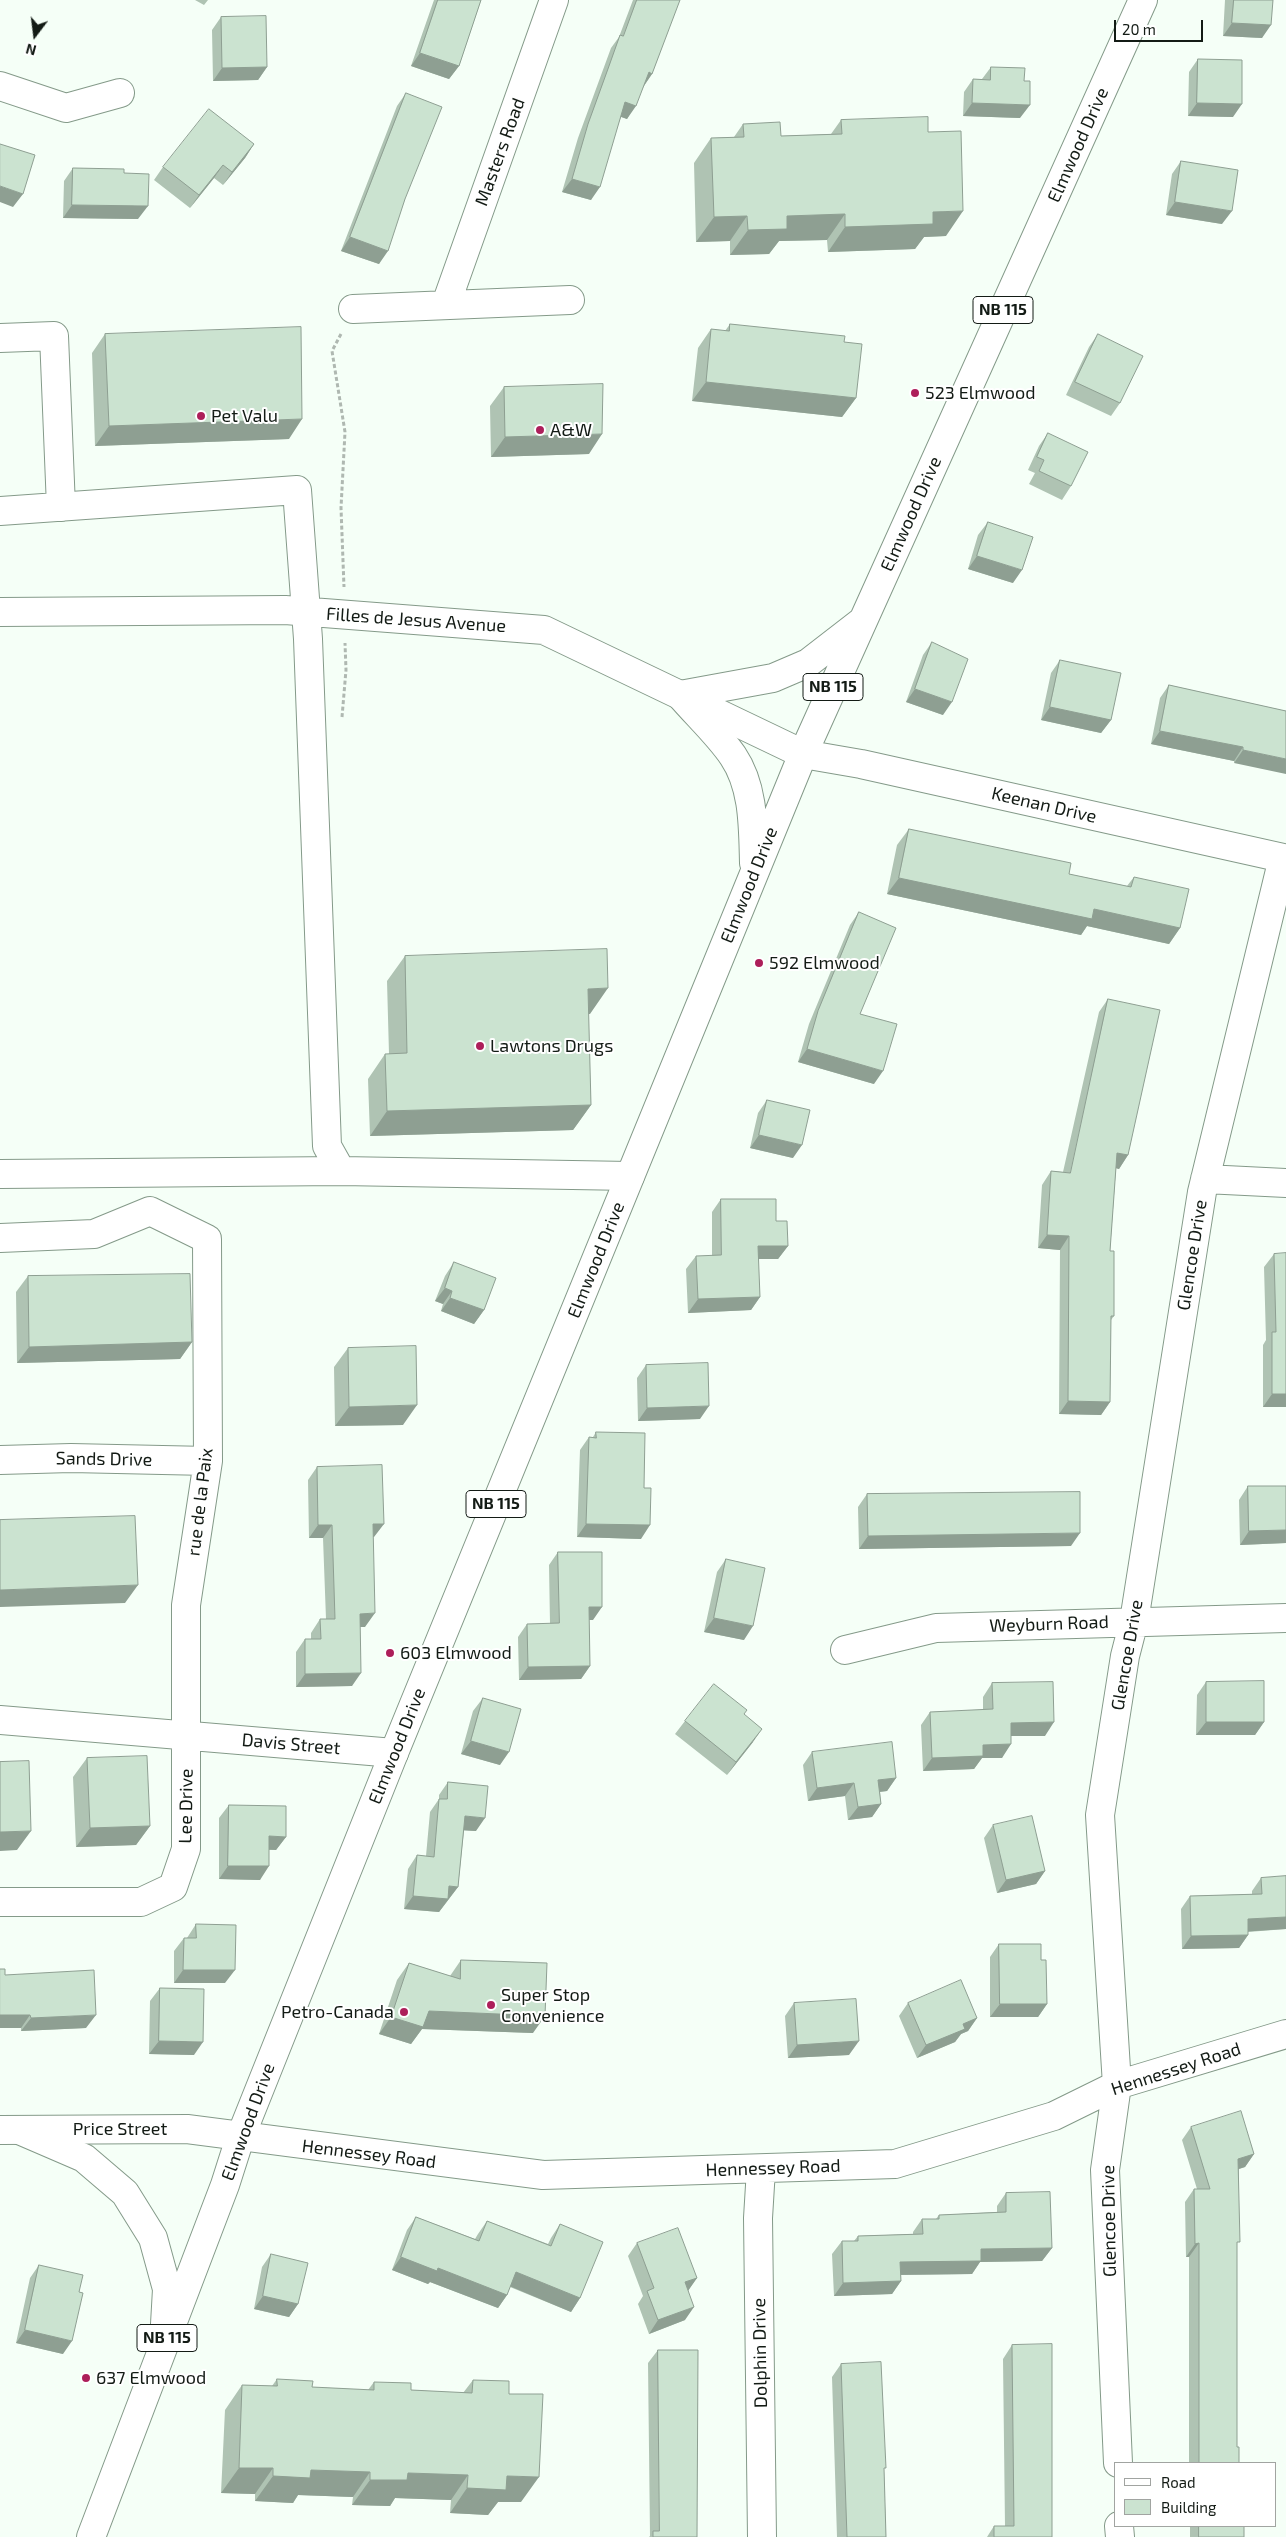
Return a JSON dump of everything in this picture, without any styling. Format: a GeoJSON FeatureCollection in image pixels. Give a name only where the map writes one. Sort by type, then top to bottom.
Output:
{"type":"FeatureCollection","features":[{"type":"Feature","properties":{"kind":"street","name":"Masters Road"},"geometry":{"type":"LineString","coordinates":[[446,304],[554,0]]}},
{"type":"Feature","properties":{"kind":"street","name":"Elmwood Drive"},"geometry":{"type":"LineString","coordinates":[[91,2537],[225,2185],[240,2138],[394,1753],[803,754],[1143,0]]}},
{"type":"Feature","properties":{"kind":"street"},"geometry":{"type":"LineString","coordinates":[[0,86],[66,108],[120,93]]}},
{"type":"Feature","properties":{"kind":"street"},"geometry":{"type":"LineString","coordinates":[[353,309],[570,300]]}},
{"type":"Feature","properties":{"kind":"street"},"geometry":{"type":"LineString","coordinates":[[0,338],[54,336],[61,507]]}},
{"type":"Feature","properties":{"kind":"street"},"geometry":{"type":"LineString","coordinates":[[0,511],[297,490],[305,612],[327,1146],[341,1171]]}},
{"type":"Feature","properties":{"kind":"street","name":"Filles de Jesus Avenue"},"geometry":{"type":"LineString","coordinates":[[0,612],[275,610],[544,630],[803,754]]}},
{"type":"Feature","properties":{"kind":"street"},"geometry":{"type":"LineString","coordinates":[[680,695],[773,678],[800,667],[808,663],[864,620]]}},
{"type":"Feature","properties":{"kind":"street"},"geometry":{"type":"LineString","coordinates":[[680,695],[733,756],[748,789],[752,818],[755,872]]}},
{"type":"Feature","properties":{"kind":"street","name":"Keenan Drive"},"geometry":{"type":"LineString","coordinates":[[803,754],[861,764],[1283,858]]}},
{"type":"Feature","properties":{"kind":"street","name":"Glencoe Drive"},"geometry":{"type":"LineString","coordinates":[[1118,2462],[1105,2170],[1117,2085],[1100,1815],[1125,1656],[1134,1621],[1205,1179],[1283,858]]}},
{"type":"Feature","properties":{"kind":"street"},"geometry":{"type":"LineString","coordinates":[[0,1174],[341,1171],[630,1176]]}},
{"type":"Feature","properties":{"kind":"street"},"geometry":{"type":"LineString","coordinates":[[1205,1179],[1286,1183]]}},
{"type":"Feature","properties":{"kind":"street","name":"rue de la Paix"},"geometry":{"type":"LineString","coordinates":[[0,1238],[94,1234],[150,1211],[207,1239],[208,1461],[186,1605],[187,1734]]}},
{"type":"Feature","properties":{"kind":"street","name":"Sands Drive"},"geometry":{"type":"LineString","coordinates":[[0,1460],[71,1458],[208,1461]]}},
{"type":"Feature","properties":{"kind":"street","name":"Weyburn Road"},"geometry":{"type":"LineString","coordinates":[[845,1650],[936,1628],[1286,1618]]}},
{"type":"Feature","properties":{"kind":"street"},"geometry":{"type":"LineString","coordinates":[[0,1720],[187,1734]]}},
{"type":"Feature","properties":{"kind":"street","name":"Davis Street"},"geometry":{"type":"LineString","coordinates":[[187,1734],[394,1753]]}},
{"type":"Feature","properties":{"kind":"street","name":"Lee Drive"},"geometry":{"type":"LineString","coordinates":[[0,1902],[142,1902],[173,1887],[186,1849],[187,1734]]}},
{"type":"Feature","properties":{"kind":"street","name":"Hennessey Road"},"geometry":{"type":"LineString","coordinates":[[240,2138],[543,2175],[895,2164],[1054,2116],[1117,2085],[1286,2034]]}},
{"type":"Feature","properties":{"kind":"street","name":"Price Street"},"geometry":{"type":"LineString","coordinates":[[9,2130],[187,2129],[240,2138]]}},
{"type":"Feature","properties":{"kind":"street"},"geometry":{"type":"LineString","coordinates":[[9,2130],[84,2158],[125,2193],[153,2238],[167,2289],[165,2344]]}},
{"type":"Feature","properties":{"kind":"street","name":"Dolphin Drive"},"geometry":{"type":"LineString","coordinates":[[761,2168],[758,2218],[762,2537]]}},
{"type":"Feature","properties":{"kind":"path"},"geometry":{"type":"LineString","coordinates":[[342,722],[346,670],[341,508],[345,432],[332,351],[353,309]]}},
{"type":"Feature","properties":{"kind":"building"},"geometry":{"type":"Polygon","coordinates":[[[438,0],[481,0],[459,66],[420,53],[438,0]]]}},
{"type":"Feature","properties":{"kind":"building"},"geometry":{"type":"Polygon","coordinates":[[[637,0],[680,0],[652,74],[649,72],[636,106],[625,102],[600,187],[572,179],[588,124],[620,35],[623,36],[637,0]]]}},
{"type":"Feature","properties":{"kind":"building"},"geometry":{"type":"Polygon","coordinates":[[[1234,0],[1273,0],[1271,25],[1232,23],[1234,0]]]}},
{"type":"Feature","properties":{"kind":"building"},"geometry":{"type":"Polygon","coordinates":[[[266,16],[267,67],[222,68],[221,17],[266,16]]]}},
{"type":"Feature","properties":{"kind":"building"},"geometry":{"type":"Polygon","coordinates":[[[1198,59],[1242,60],[1242,104],[1197,103],[1198,59]]]}},
{"type":"Feature","properties":{"kind":"building"},"geometry":{"type":"Polygon","coordinates":[[[991,67],[1025,68],[1024,81],[1030,81],[1030,105],[972,103],[973,79],[990,80],[991,67]]]}},
{"type":"Feature","properties":{"kind":"building"},"geometry":{"type":"Polygon","coordinates":[[[406,93],[442,107],[405,199],[388,251],[350,237],[406,93]]]}},
{"type":"Feature","properties":{"kind":"building"},"geometry":{"type":"Polygon","coordinates":[[[209,109],[254,144],[232,172],[223,165],[199,195],[163,167],[209,109]]]}},
{"type":"Feature","properties":{"kind":"building"},"geometry":{"type":"Polygon","coordinates":[[[928,117],[928,132],[961,131],[963,211],[933,212],[933,224],[845,227],[845,214],[787,216],[787,229],[748,230],[747,216],[714,217],[711,138],[744,137],[743,124],[780,122],[781,136],[842,134],[841,120],[928,117]]]}},
{"type":"Feature","properties":{"kind":"building"},"geometry":{"type":"Polygon","coordinates":[[[0,144],[35,155],[23,194],[0,186],[0,144]]]}},
{"type":"Feature","properties":{"kind":"building"},"geometry":{"type":"Polygon","coordinates":[[[1181,161],[1238,170],[1232,211],[1175,202],[1181,161]]]}},
{"type":"Feature","properties":{"kind":"building"},"geometry":{"type":"Polygon","coordinates":[[[73,168],[124,169],[124,173],[149,174],[148,206],[72,205],[73,168]]]}},
{"type":"Feature","properties":{"kind":"building"},"geometry":{"type":"Polygon","coordinates":[[[730,324],[845,336],[844,342],[862,344],[856,398],[706,382],[711,329],[729,331],[730,324]]]}},
{"type":"Feature","properties":{"kind":"building"},"geometry":{"type":"Polygon","coordinates":[[[301,327],[302,419],[109,426],[105,334],[301,327]]]}},
{"type":"Feature","properties":{"kind":"building"},"geometry":{"type":"Polygon","coordinates":[[[1098,334],[1143,356],[1120,403],[1075,382],[1098,334]]]}},
{"type":"Feature","properties":{"kind":"building"},"geometry":{"type":"Polygon","coordinates":[[[603,384],[602,434],[505,437],[504,387],[603,384]]]}},
{"type":"Feature","properties":{"kind":"building"},"geometry":{"type":"Polygon","coordinates":[[[1048,433],[1088,452],[1071,486],[1039,471],[1044,460],[1037,457],[1048,433]]]}},
{"type":"Feature","properties":{"kind":"building"},"geometry":{"type":"Polygon","coordinates":[[[988,522],[1033,537],[1022,570],[977,556],[988,522]]]}},
{"type":"Feature","properties":{"kind":"building"},"geometry":{"type":"Polygon","coordinates":[[[932,642],[968,659],[952,702],[915,689],[932,642]]]}},
{"type":"Feature","properties":{"kind":"building"},"geometry":{"type":"Polygon","coordinates":[[[1060,660],[1121,673],[1111,720],[1050,707],[1060,660]]]}},
{"type":"Feature","properties":{"kind":"building"},"geometry":{"type":"Polygon","coordinates":[[[1169,685],[1286,711],[1286,759],[1243,750],[1243,747],[1160,731],[1169,685]]]}},
{"type":"Feature","properties":{"kind":"building"},"geometry":{"type":"Polygon","coordinates":[[[909,829],[1071,863],[1069,874],[1131,887],[1134,877],[1189,889],[1180,928],[1094,909],[1092,919],[899,878],[909,829]]]}},
{"type":"Feature","properties":{"kind":"building"},"geometry":{"type":"Polygon","coordinates":[[[859,912],[896,928],[860,1014],[897,1024],[883,1071],[807,1049],[818,1011],[859,912]]]}},
{"type":"Feature","properties":{"kind":"building","name":"Lawtons Drugs"},"geometry":{"type":"Polygon","coordinates":[[[607,949],[608,988],[588,989],[591,1105],[387,1111],[385,1054],[407,1053],[405,956],[607,949]]]}},
{"type":"Feature","properties":{"kind":"building"},"geometry":{"type":"Polygon","coordinates":[[[1108,999],[1160,1010],[1128,1155],[1117,1153],[1110,1251],[1114,1251],[1114,1316],[1111,1316],[1110,1402],[1068,1401],[1069,1236],[1047,1235],[1051,1171],[1070,1173],[1108,999]]]}},
{"type":"Feature","properties":{"kind":"building"},"geometry":{"type":"Polygon","coordinates":[[[767,1100],[810,1110],[802,1145],[759,1135],[767,1100]]]}},
{"type":"Feature","properties":{"kind":"building"},"geometry":{"type":"Polygon","coordinates":[[[721,1199],[776,1199],[776,1221],[787,1221],[788,1246],[758,1246],[760,1297],[698,1299],[696,1256],[721,1255],[721,1199]]]}},
{"type":"Feature","properties":{"kind":"building"},"geometry":{"type":"Polygon","coordinates":[[[1286,1253],[1286,1394],[1272,1394],[1272,1332],[1276,1332],[1274,1254],[1286,1253]]]}},
{"type":"Feature","properties":{"kind":"building"},"geometry":{"type":"Polygon","coordinates":[[[454,1262],[496,1278],[484,1310],[450,1298],[452,1291],[445,1288],[454,1262]]]}},
{"type":"Feature","properties":{"kind":"building"},"geometry":{"type":"Polygon","coordinates":[[[190,1274],[192,1342],[29,1347],[28,1276],[190,1274]]]}},
{"type":"Feature","properties":{"kind":"building"},"geometry":{"type":"Polygon","coordinates":[[[416,1346],[417,1405],[349,1407],[348,1348],[416,1346]]]}},
{"type":"Feature","properties":{"kind":"building"},"geometry":{"type":"Polygon","coordinates":[[[708,1363],[709,1406],[647,1408],[646,1365],[708,1363]]]}},
{"type":"Feature","properties":{"kind":"building"},"geometry":{"type":"Polygon","coordinates":[[[596,1432],[645,1433],[644,1488],[651,1488],[650,1525],[586,1524],[589,1437],[596,1438],[596,1432]]]}},
{"type":"Feature","properties":{"kind":"building"},"geometry":{"type":"Polygon","coordinates":[[[382,1465],[384,1524],[373,1524],[375,1613],[360,1614],[361,1673],[305,1674],[305,1639],[321,1639],[320,1619],[335,1619],[332,1525],[318,1525],[317,1467],[382,1465]]]}},
{"type":"Feature","properties":{"kind":"building"},"geometry":{"type":"Polygon","coordinates":[[[1248,1486],[1286,1486],[1286,1530],[1249,1531],[1248,1486]]]}},
{"type":"Feature","properties":{"kind":"building"},"geometry":{"type":"Polygon","coordinates":[[[1080,1492],[1080,1533],[868,1536],[867,1494],[1080,1492]]]}},
{"type":"Feature","properties":{"kind":"building"},"geometry":{"type":"Polygon","coordinates":[[[135,1516],[138,1585],[0,1590],[0,1520],[135,1516]]]}},
{"type":"Feature","properties":{"kind":"building"},"geometry":{"type":"Polygon","coordinates":[[[558,1552],[602,1552],[602,1607],[589,1607],[590,1666],[528,1667],[527,1624],[559,1623],[558,1552]]]}},
{"type":"Feature","properties":{"kind":"building"},"geometry":{"type":"Polygon","coordinates":[[[726,1559],[765,1568],[753,1626],[714,1618],[726,1559]]]}},
{"type":"Feature","properties":{"kind":"building"},"geometry":{"type":"Polygon","coordinates":[[[1264,1681],[1264,1722],[1206,1722],[1206,1682],[1264,1681]]]}},
{"type":"Feature","properties":{"kind":"building"},"geometry":{"type":"Polygon","coordinates":[[[1053,1682],[1054,1722],[1011,1723],[1011,1744],[983,1745],[983,1756],[932,1758],[930,1712],[993,1709],[992,1683],[1053,1682]]]}},
{"type":"Feature","properties":{"kind":"building"},"geometry":{"type":"Polygon","coordinates":[[[714,1684],[747,1710],[744,1714],[762,1729],[736,1762],[685,1721],[714,1684]]]}},
{"type":"Feature","properties":{"kind":"building"},"geometry":{"type":"Polygon","coordinates":[[[483,1698],[521,1709],[509,1752],[471,1741],[483,1698]]]}},
{"type":"Feature","properties":{"kind":"building"},"geometry":{"type":"Polygon","coordinates":[[[892,1742],[896,1778],[878,1780],[881,1804],[858,1807],[854,1783],[817,1788],[812,1752],[892,1742]]]}},
{"type":"Feature","properties":{"kind":"building"},"geometry":{"type":"Polygon","coordinates":[[[147,1756],[150,1826],[90,1828],[87,1758],[147,1756]]]}},
{"type":"Feature","properties":{"kind":"building"},"geometry":{"type":"Polygon","coordinates":[[[29,1761],[31,1831],[0,1832],[0,1762],[29,1761]]]}},
{"type":"Feature","properties":{"kind":"building"},"geometry":{"type":"Polygon","coordinates":[[[448,1782],[488,1786],[485,1818],[465,1816],[458,1887],[449,1886],[448,1899],[413,1896],[417,1855],[434,1857],[439,1799],[447,1799],[448,1782]]]}},
{"type":"Feature","properties":{"kind":"building"},"geometry":{"type":"Polygon","coordinates":[[[229,1805],[286,1806],[286,1837],[269,1836],[269,1866],[228,1866],[229,1805]]]}},
{"type":"Feature","properties":{"kind":"building"},"geometry":{"type":"Polygon","coordinates":[[[1032,1816],[1045,1871],[1006,1880],[993,1825],[1032,1816]]]}},
{"type":"Feature","properties":{"kind":"building"},"geometry":{"type":"Polygon","coordinates":[[[1286,1876],[1286,1917],[1248,1919],[1248,1935],[1191,1936],[1190,1896],[1262,1894],[1261,1878],[1286,1876]]]}},
{"type":"Feature","properties":{"kind":"building"},"geometry":{"type":"Polygon","coordinates":[[[196,1924],[236,1925],[235,1970],[183,1970],[184,1938],[196,1938],[196,1924]]]}},
{"type":"Feature","properties":{"kind":"building"},"geometry":{"type":"Polygon","coordinates":[[[999,1944],[1041,1944],[1041,1960],[1046,1960],[1047,2004],[1000,2004],[999,1944]]]}},
{"type":"Feature","properties":{"kind":"building"},"geometry":{"type":"Polygon","coordinates":[[[461,1960],[547,1963],[545,2016],[429,2011],[423,2027],[391,2017],[409,1963],[460,1979],[461,1960]]]}},
{"type":"Feature","properties":{"kind":"building"},"geometry":{"type":"Polygon","coordinates":[[[0,1969],[5,1969],[5,1975],[94,1970],[96,2015],[31,2018],[30,2015],[0,2015],[0,1969]]]}},
{"type":"Feature","properties":{"kind":"building"},"geometry":{"type":"Polygon","coordinates":[[[961,1980],[977,2018],[963,2024],[965,2029],[926,2045],[908,2003],[961,1980]]]}},
{"type":"Feature","properties":{"kind":"building"},"geometry":{"type":"Polygon","coordinates":[[[160,1988],[204,1989],[203,2042],[159,2041],[160,1988]]]}},
{"type":"Feature","properties":{"kind":"building"},"geometry":{"type":"Polygon","coordinates":[[[856,1999],[859,2041],[797,2045],[794,2003],[856,1999]]]}},
{"type":"Feature","properties":{"kind":"building"},"geometry":{"type":"Polygon","coordinates":[[[1241,2111],[1254,2154],[1238,2159],[1240,2242],[1237,2242],[1237,2447],[1239,2447],[1239,2462],[1199,2462],[1199,2243],[1195,2244],[1194,2189],[1210,2189],[1191,2127],[1241,2111]]]}},
{"type":"Feature","properties":{"kind":"building"},"geometry":{"type":"Polygon","coordinates":[[[1050,2192],[1052,2248],[981,2249],[981,2261],[900,2262],[901,2281],[843,2283],[842,2241],[858,2241],[858,2236],[923,2234],[922,2219],[939,2219],[939,2215],[1006,2212],[1006,2193],[1050,2192]]]}},
{"type":"Feature","properties":{"kind":"building"},"geometry":{"type":"Polygon","coordinates":[[[416,2217],[479,2241],[487,2221],[551,2246],[560,2224],[603,2242],[580,2298],[516,2272],[507,2295],[438,2268],[437,2271],[401,2257],[416,2217]]]}},
{"type":"Feature","properties":{"kind":"building"},"geometry":{"type":"Polygon","coordinates":[[[678,2228],[697,2278],[685,2282],[694,2307],[658,2320],[647,2291],[654,2288],[637,2243],[678,2228]]]}},
{"type":"Feature","properties":{"kind":"building"},"geometry":{"type":"Polygon","coordinates":[[[271,2254],[308,2263],[298,2304],[263,2296],[271,2254]]]}},
{"type":"Feature","properties":{"kind":"building"},"geometry":{"type":"Polygon","coordinates":[[[39,2265],[83,2275],[79,2292],[83,2293],[72,2341],[25,2330],[39,2265]]]}},
{"type":"Feature","properties":{"kind":"building"},"geometry":{"type":"Polygon","coordinates":[[[1052,2344],[1052,2537],[994,2537],[994,2526],[1014,2526],[1012,2345],[1052,2344]]]}},
{"type":"Feature","properties":{"kind":"building"},"geometry":{"type":"Polygon","coordinates":[[[658,2350],[698,2350],[697,2537],[653,2537],[653,2531],[659,2531],[658,2350]]]}},
{"type":"Feature","properties":{"kind":"building"},"geometry":{"type":"Polygon","coordinates":[[[881,2362],[886,2468],[884,2468],[886,2537],[847,2537],[841,2364],[881,2362]]]}},
{"type":"Feature","properties":{"kind":"building"},"geometry":{"type":"Polygon","coordinates":[[[277,2379],[313,2381],[312,2387],[374,2390],[374,2382],[411,2383],[411,2390],[472,2393],[473,2380],[509,2381],[509,2394],[543,2394],[539,2477],[507,2476],[506,2490],[467,2488],[468,2475],[408,2473],[407,2480],[370,2480],[370,2472],[311,2470],[310,2478],[273,2476],[273,2468],[239,2468],[242,2385],[277,2386],[277,2379]]]}},
{"type":"Feature","properties":{"kind":"building"},"geometry":{"type":"Polygon","coordinates":[[[1199,2527],[1244,2527],[1244,2537],[1199,2537],[1199,2527]]]}},
{"type":"Feature","properties":{"kind":"place","name":"523 Elmwood"},"geometry":{"type":"Point","coordinates":[915,393]}},
{"type":"Feature","properties":{"kind":"place","name":"Pet Valu"},"geometry":{"type":"Point","coordinates":[201,416]}},
{"type":"Feature","properties":{"kind":"place","name":"A&W"},"geometry":{"type":"Point","coordinates":[540,430]}},
{"type":"Feature","properties":{"kind":"place","name":"592 Elmwood"},"geometry":{"type":"Point","coordinates":[759,963]}},
{"type":"Feature","properties":{"kind":"place","name":"Lawtons Drugs"},"geometry":{"type":"Point","coordinates":[480,1046]}},
{"type":"Feature","properties":{"kind":"place","name":"603 Elmwood"},"geometry":{"type":"Point","coordinates":[390,1653]}},
{"type":"Feature","properties":{"kind":"place","name":"Super Stop Convenience"},"geometry":{"type":"Point","coordinates":[491,2005]}},
{"type":"Feature","properties":{"kind":"place","name":"Petro-Canada"},"geometry":{"type":"Point","coordinates":[404,2012]}},
{"type":"Feature","properties":{"kind":"place","name":"637 Elmwood"},"geometry":{"type":"Point","coordinates":[86,2378]}}]}
